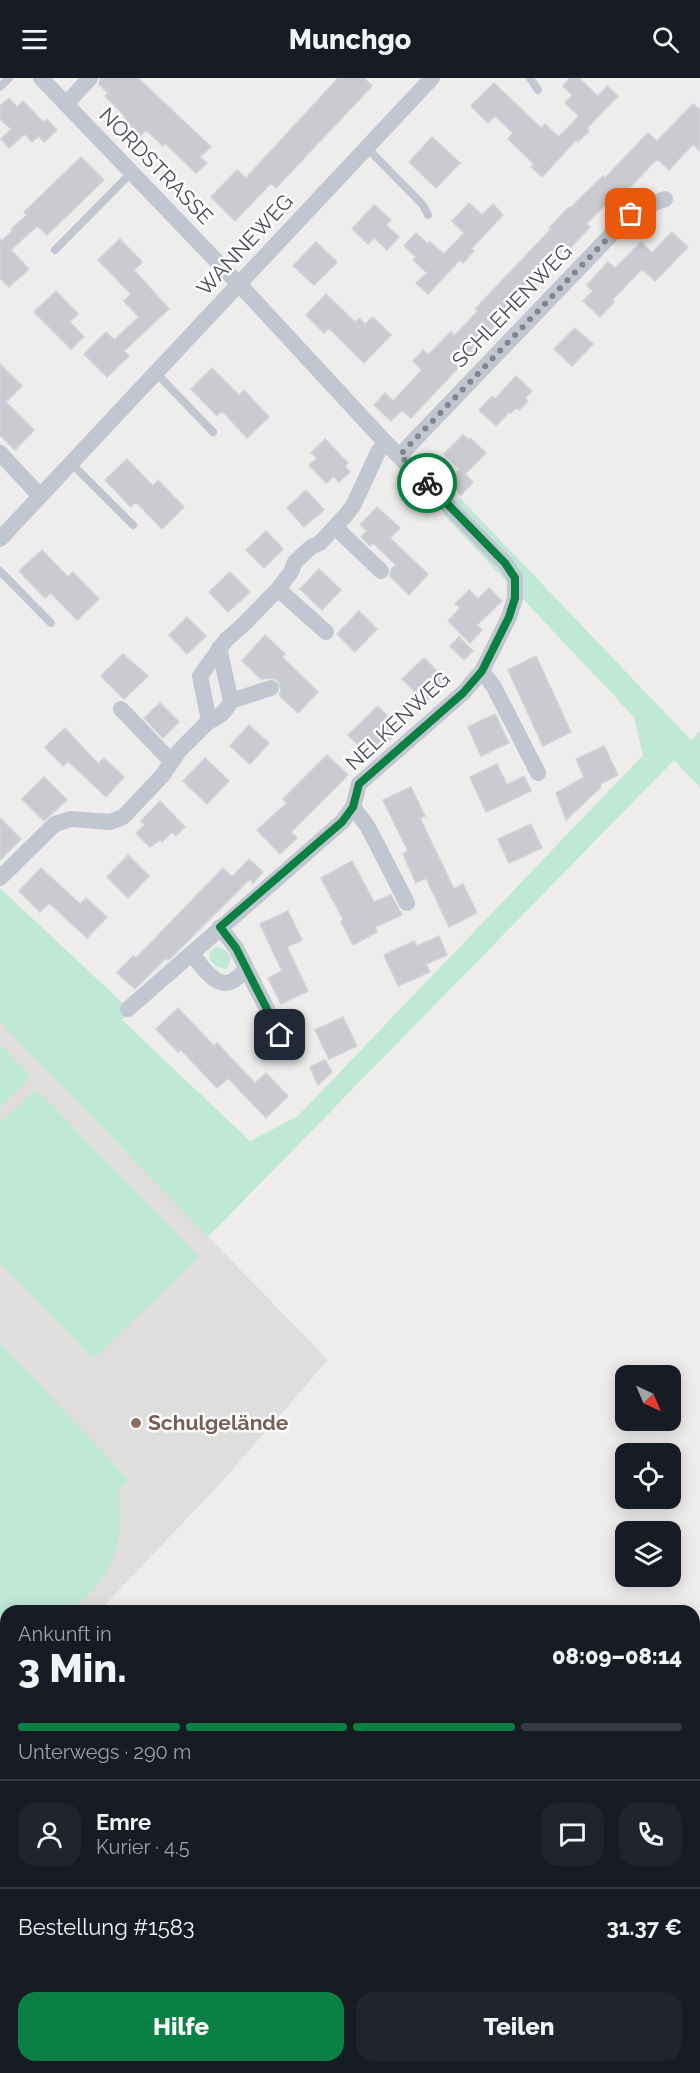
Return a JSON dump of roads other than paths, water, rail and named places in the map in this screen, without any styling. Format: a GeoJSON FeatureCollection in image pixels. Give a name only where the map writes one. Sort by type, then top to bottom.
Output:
{"type":"FeatureCollection","features":[{"type":"Feature","properties":{"kind":"street","name":"NORDSTRASSE"},"geometry":{"type":"LineString","coordinates":[[41,78],[239,284],[386,442],[505,563],[515,578]]}},
{"type":"Feature","properties":{"kind":"street"},"geometry":{"type":"LineString","coordinates":[[66,104],[90,78]]}},
{"type":"Feature","properties":{"kind":"street","name":"WANNEWEG"},"geometry":{"type":"LineString","coordinates":[[0,539],[432,78]]}},
{"type":"Feature","properties":{"kind":"street","name":"SCHLEHENWEG"},"geometry":{"type":"LineString","coordinates":[[400,455],[631,214],[665,199]]}},
{"type":"Feature","properties":{"kind":"street"},"geometry":{"type":"LineString","coordinates":[[209,721],[200,675],[219,648],[278,589],[291,572],[295,562],[311,547],[320,543],[353,506],[378,452],[386,442]]}},
{"type":"Feature","properties":{"kind":"street"},"geometry":{"type":"LineString","coordinates":[[0,453],[40,496]]}},
{"type":"Feature","properties":{"kind":"street"},"geometry":{"type":"LineString","coordinates":[[335,527],[381,571]]}},
{"type":"Feature","properties":{"kind":"street","name":"NELKENWEG"},"geometry":{"type":"LineString","coordinates":[[128,1009],[342,822],[353,807],[359,784],[463,693],[482,671],[509,617],[515,598],[515,578]]}},
{"type":"Feature","properties":{"kind":"street"},"geometry":{"type":"LineString","coordinates":[[278,589],[326,633]]}},
{"type":"Feature","properties":{"kind":"street"},"geometry":{"type":"LineString","coordinates":[[0,878],[55,824],[71,819],[110,822],[123,817],[162,776],[179,751],[209,721],[217,719],[228,708],[231,700],[219,648]]}},
{"type":"Feature","properties":{"kind":"street","name":"NELKENWEG"},"geometry":{"type":"LineString","coordinates":[[482,671],[494,687],[538,773]]}},
{"type":"Feature","properties":{"kind":"street"},"geometry":{"type":"LineString","coordinates":[[231,700],[271,688]]}},
{"type":"Feature","properties":{"kind":"street"},"geometry":{"type":"LineString","coordinates":[[121,709],[171,761]]}},
{"type":"Feature","properties":{"kind":"street"},"geometry":{"type":"LineString","coordinates":[[353,807],[368,827],[407,903]]}},
{"type":"Feature","properties":{"kind":"street"},"geometry":{"type":"LineString","coordinates":[[220,927],[236,948],[280,1035]]}},
{"type":"Feature","properties":{"kind":"street"},"geometry":{"type":"LineString","coordinates":[[192,954],[214,980],[220,982],[231,982],[246,970]]}},
{"type":"Feature","properties":{"kind":"lane"},"geometry":{"type":"LineString","coordinates":[[0,87],[9,78]]}},
{"type":"Feature","properties":{"kind":"lane"},"geometry":{"type":"LineString","coordinates":[[530,78],[538,90]]}},
{"type":"Feature","properties":{"kind":"lane"},"geometry":{"type":"LineString","coordinates":[[367,148],[423,205],[428,215]]}},
{"type":"Feature","properties":{"kind":"lane"},"geometry":{"type":"LineString","coordinates":[[55,250],[131,173]]}},
{"type":"Feature","properties":{"kind":"lane"},"geometry":{"type":"LineString","coordinates":[[156,373],[213,432]]}},
{"type":"Feature","properties":{"kind":"lane"},"geometry":{"type":"LineString","coordinates":[[71,463],[134,525]]}},
{"type":"Feature","properties":{"kind":"lane"},"geometry":{"type":"LineString","coordinates":[[0,571],[51,623]]}},
{"type":"Feature","properties":{"kind":"place","name":"Schulgelände"},"geometry":{"type":"Point","coordinates":[136,1423]}}]}
